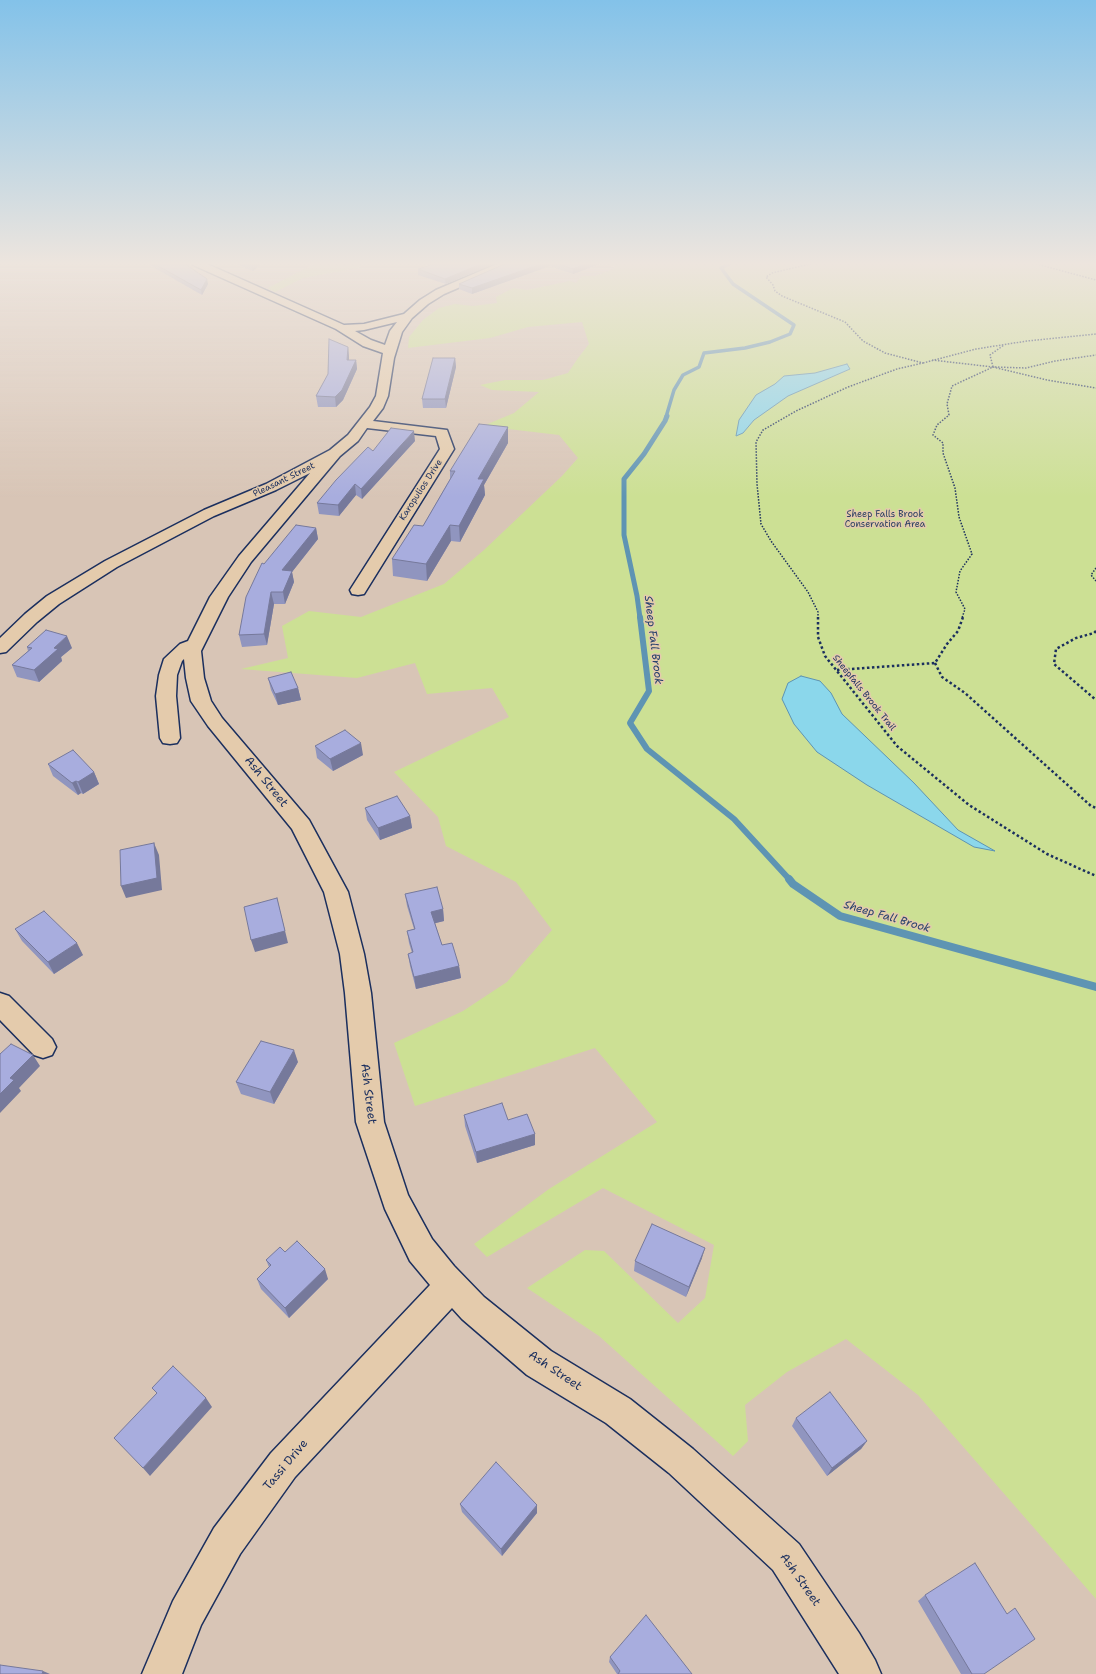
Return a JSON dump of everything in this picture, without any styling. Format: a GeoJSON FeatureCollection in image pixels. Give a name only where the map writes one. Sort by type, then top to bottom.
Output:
{"type":"FeatureCollection","features":[{"type":"Feature","properties":{"kind":"street"},"geometry":{"type":"LineString","coordinates":[[364,341],[390,351]]}},
{"type":"Feature","properties":{"kind":"street","name":"Pleasant Street"},"geometry":{"type":"LineString","coordinates":[[0,648],[31,618],[53,600],[84,580],[152,541],[209,513],[259,492],[335,453],[353,438],[365,424],[382,396],[386,384],[390,351],[393,341]]}},
{"type":"Feature","properties":{"kind":"street","name":"Karopulios Drive"},"geometry":{"type":"LineString","coordinates":[[358,590],[447,450],[442,433],[365,424]]}},
{"type":"Feature","properties":{"kind":"street","name":"Ash Street"},"geometry":{"type":"LineString","coordinates":[[335,453],[245,559],[219,597],[192,651],[195,678],[201,701],[215,722],[301,825],[336,892],[352,954],[358,993],[370,1122],[395,1199],[421,1250],[451,1286],[473,1308],[539,1363],[618,1411],[681,1461],[786,1557],[861,1674]]}},
{"type":"Feature","properties":{"kind":"street"},"geometry":{"type":"LineString","coordinates":[[259,492],[275,496],[291,504]]}},
{"type":"Feature","properties":{"kind":"street"},"geometry":{"type":"LineString","coordinates":[[170,738],[166,696],[168,675],[173,659],[186,648],[196,644]]}},
{"type":"Feature","properties":{"kind":"street"},"geometry":{"type":"LineString","coordinates":[[0,1004],[43,1047]]}},
{"type":"Feature","properties":{"kind":"street","name":"Tassi Drive"},"geometry":{"type":"LineString","coordinates":[[162,1674],[186,1614],[227,1542],[283,1465],[451,1286]]}},
{"type":"Feature","properties":{"kind":"path"},"geometry":{"type":"LineString","coordinates":[[863,341],[885,352],[922,362]]}},
{"type":"Feature","properties":{"kind":"path","name":"Sheepfalls Brook Trail"},"geometry":{"type":"LineString","coordinates":[[1032,341],[976,349],[897,369],[848,387],[796,411],[763,430],[756,442],[757,484],[761,524],[782,558],[808,592],[818,612],[818,637],[825,656],[897,746],[969,805],[1047,854],[1096,876]]}},
{"type":"Feature","properties":{"kind":"path"},"geometry":{"type":"LineString","coordinates":[[992,367],[990,354],[1006,344]]}},
{"type":"Feature","properties":{"kind":"path"},"geometry":{"type":"LineString","coordinates":[[932,360],[992,367],[1026,368],[1055,360],[1096,355]]}},
{"type":"Feature","properties":{"kind":"path"},"geometry":{"type":"LineString","coordinates":[[935,662],[958,631],[965,609],[956,592],[960,571],[972,554],[960,517],[955,488],[943,453],[943,443],[933,435],[937,425],[949,415],[947,404],[952,386],[992,367],[1047,380],[1096,388]]}},
{"type":"Feature","properties":{"kind":"path"},"geometry":{"type":"LineString","coordinates":[[1096,568],[1091,575],[1096,581]]}},
{"type":"Feature","properties":{"kind":"path"},"geometry":{"type":"LineString","coordinates":[[1096,631],[1094,633],[1076,638],[1056,649],[1054,664],[1096,700]]}},
{"type":"Feature","properties":{"kind":"path"},"geometry":{"type":"LineString","coordinates":[[837,670],[935,662]]}},
{"type":"Feature","properties":{"kind":"path"},"geometry":{"type":"LineString","coordinates":[[935,662],[942,677],[964,693],[1091,806],[1096,808]]}},
{"type":"Feature","properties":{"kind":"green space"},"geometry":{"type":"Polygon","coordinates":[[[409,341],[464,341],[408,348],[409,341]]]}},
{"type":"Feature","properties":{"kind":"green space","name":"Sheep Falls Brook Conservation Area"},"geometry":{"type":"Polygon","coordinates":[[[588,341],[1096,341],[1096,1599],[918,1395],[846,1339],[787,1372],[745,1405],[748,1441],[733,1456],[599,1336],[527,1288],[585,1250],[604,1251],[678,1323],[705,1298],[714,1245],[603,1188],[487,1257],[474,1244],[549,1189],[657,1122],[595,1048],[415,1106],[394,1043],[463,1011],[507,982],[552,930],[516,882],[446,846],[438,817],[394,772],[509,717],[492,688],[427,694],[415,663],[357,678],[241,669],[288,658],[282,626],[309,611],[361,617],[444,584],[484,550],[562,476],[578,458],[559,435],[483,426],[514,413],[539,392],[492,390],[480,385],[505,380],[543,380],[568,373],[589,344],[588,341]]]}},
{"type":"Feature","properties":{"kind":"water"},"geometry":{"type":"Polygon","coordinates":[[[847,364],[850,369],[788,396],[754,420],[743,433],[736,436],[739,420],[756,395],[775,384],[784,376],[815,373],[847,364]]]}},
{"type":"Feature","properties":{"kind":"water"},"geometry":{"type":"Polygon","coordinates":[[[801,676],[820,681],[831,693],[842,714],[914,783],[958,830],[995,851],[974,847],[867,785],[817,752],[794,724],[782,699],[788,683],[801,676]]]}},
{"type":"Feature","properties":{"kind":"building"},"geometry":{"type":"Polygon","coordinates":[[[329,341],[334,341],[348,347],[347,360],[356,360],[342,390],[335,397],[316,396],[328,374],[329,341]]]}},
{"type":"Feature","properties":{"kind":"building"},"geometry":{"type":"Polygon","coordinates":[[[433,358],[455,358],[445,399],[422,399],[433,358]]]}},
{"type":"Feature","properties":{"kind":"building"},"geometry":{"type":"Polygon","coordinates":[[[479,424],[508,427],[478,479],[484,479],[459,526],[450,525],[426,564],[392,559],[414,525],[423,526],[455,471],[450,471],[479,424]]]}},
{"type":"Feature","properties":{"kind":"building"},"geometry":{"type":"Polygon","coordinates":[[[391,428],[414,431],[361,489],[355,484],[338,505],[317,503],[336,480],[368,447],[373,451],[391,428]]]}},
{"type":"Feature","properties":{"kind":"building"},"geometry":{"type":"Polygon","coordinates":[[[296,525],[316,528],[282,570],[292,571],[283,592],[271,592],[264,634],[239,635],[246,597],[262,563],[264,564],[296,525]]]}},
{"type":"Feature","properties":{"kind":"building"},"geometry":{"type":"Polygon","coordinates":[[[46,630],[67,636],[54,648],[58,649],[34,670],[12,665],[32,648],[27,647],[46,630]]]}},
{"type":"Feature","properties":{"kind":"building"},"geometry":{"type":"Polygon","coordinates":[[[291,672],[298,688],[275,694],[268,678],[291,672]]]}},
{"type":"Feature","properties":{"kind":"building"},"geometry":{"type":"Polygon","coordinates":[[[345,730],[361,743],[330,759],[315,746],[345,730]]]}},
{"type":"Feature","properties":{"kind":"building"},"geometry":{"type":"Polygon","coordinates":[[[73,750],[94,772],[78,782],[76,781],[72,783],[48,764],[73,750]]]}},
{"type":"Feature","properties":{"kind":"building"},"geometry":{"type":"Polygon","coordinates":[[[397,796],[410,816],[378,828],[365,808],[397,796]]]}},
{"type":"Feature","properties":{"kind":"building"},"geometry":{"type":"Polygon","coordinates":[[[154,843],[157,878],[121,886],[120,850],[154,843]]]}},
{"type":"Feature","properties":{"kind":"building"},"geometry":{"type":"Polygon","coordinates":[[[437,887],[443,909],[431,912],[442,945],[452,943],[459,966],[414,977],[408,954],[413,952],[407,931],[415,929],[405,894],[437,887]]]}},
{"type":"Feature","properties":{"kind":"building"},"geometry":{"type":"Polygon","coordinates":[[[277,898],[285,931],[251,940],[244,907],[277,898]]]}},
{"type":"Feature","properties":{"kind":"building"},"geometry":{"type":"Polygon","coordinates":[[[44,911],[77,943],[48,962],[15,929],[44,911]]]}},
{"type":"Feature","properties":{"kind":"building"},"geometry":{"type":"Polygon","coordinates":[[[261,1041],[294,1050],[270,1092],[236,1082],[261,1041]]]}},
{"type":"Feature","properties":{"kind":"building"},"geometry":{"type":"Polygon","coordinates":[[[11,1044],[33,1055],[10,1078],[14,1080],[0,1094],[0,1054],[11,1044]]]}},
{"type":"Feature","properties":{"kind":"building"},"geometry":{"type":"Polygon","coordinates":[[[502,1103],[508,1120],[527,1114],[535,1134],[476,1152],[464,1115],[502,1103]]]}},
{"type":"Feature","properties":{"kind":"building"},"geometry":{"type":"Polygon","coordinates":[[[652,1224],[705,1248],[689,1287],[635,1261],[652,1224]]]}},
{"type":"Feature","properties":{"kind":"building"},"geometry":{"type":"Polygon","coordinates":[[[297,1241],[325,1269],[285,1308],[257,1279],[271,1265],[266,1260],[280,1247],[285,1252],[297,1241]]]}},
{"type":"Feature","properties":{"kind":"building"},"geometry":{"type":"Polygon","coordinates":[[[173,1366],[206,1398],[143,1468],[114,1438],[157,1393],[152,1388],[173,1366]]]}},
{"type":"Feature","properties":{"kind":"building"},"geometry":{"type":"Polygon","coordinates":[[[830,1392],[867,1441],[832,1468],[796,1418],[830,1392]]]}},
{"type":"Feature","properties":{"kind":"building"},"geometry":{"type":"Polygon","coordinates":[[[496,1462],[537,1505],[501,1549],[460,1504],[496,1462]]]}},
{"type":"Feature","properties":{"kind":"building"},"geometry":{"type":"Polygon","coordinates":[[[975,1563],[1007,1614],[1015,1608],[1035,1639],[984,1674],[972,1674],[925,1595],[975,1563]]]}},
{"type":"Feature","properties":{"kind":"building"},"geometry":{"type":"Polygon","coordinates":[[[646,1615],[692,1674],[618,1674],[620,1671],[610,1657],[646,1615]]]}},
{"type":"Feature","properties":{"kind":"building"},"geometry":{"type":"Polygon","coordinates":[[[0,1665],[43,1671],[42,1674],[0,1674],[0,1665]]]}},
{"type":"Feature","properties":{"kind":"waterway","name":"Sheep Fall Brook"},"geometry":{"type":"LineString","coordinates":[[666,417],[674,390],[683,375],[699,367],[704,353],[745,348],[772,341]]}},
{"type":"Feature","properties":{"kind":"waterway","name":"Sheep Fall Brook"},"geometry":{"type":"LineString","coordinates":[[640,618],[637,596],[624,535],[624,479],[644,454],[667,416]]}},
{"type":"Feature","properties":{"kind":"waterway","name":"Sheep Fall Brook"},"geometry":{"type":"LineString","coordinates":[[640,617],[649,691],[630,723],[647,749],[734,819],[790,880]]}},
{"type":"Feature","properties":{"kind":"waterway","name":"Sheep Fall Brook"},"geometry":{"type":"LineString","coordinates":[[789,879],[793,884],[840,916],[1096,987]]}}]}
